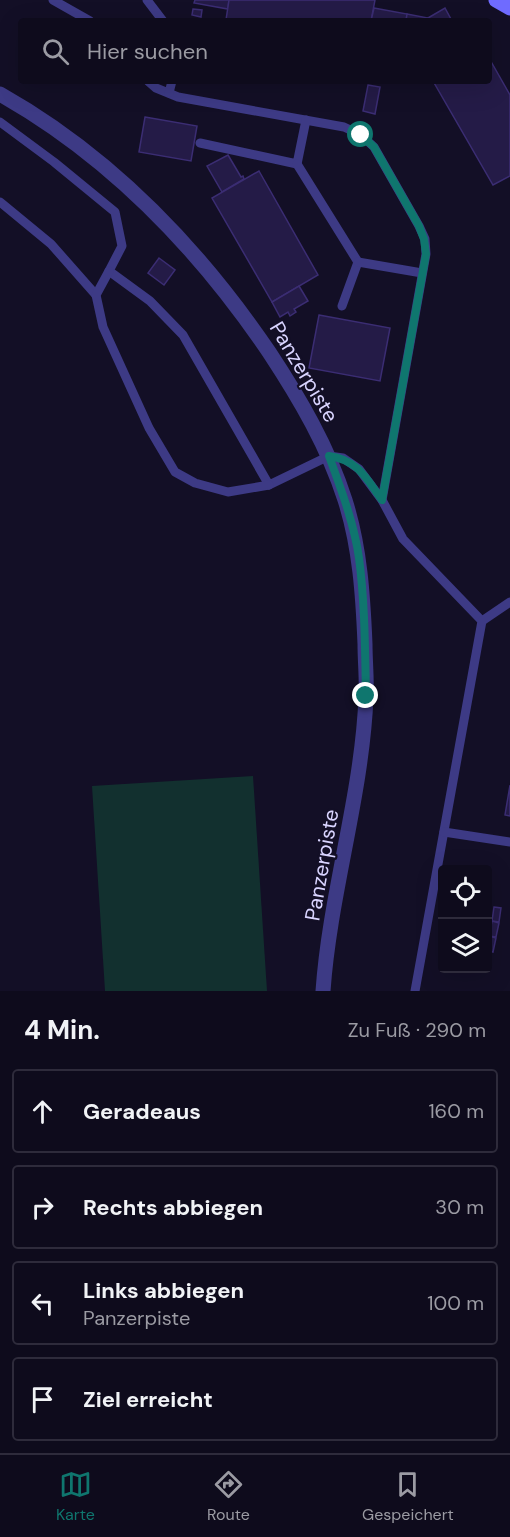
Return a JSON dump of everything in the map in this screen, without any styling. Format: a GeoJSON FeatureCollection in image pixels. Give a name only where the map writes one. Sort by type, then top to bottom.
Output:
{"type":"FeatureCollection","features":[{"type":"Feature","properties":{"kind":"street","name":"Panzerpiste"},"geometry":{"type":"LineString","coordinates":[[0,94],[25,108],[91,155],[141,199],[191,251],[244,315],[292,388],[329,456],[346,502],[359,556],[364,616],[366,696],[358,782],[323,991]]}},
{"type":"Feature","properties":{"kind":"lane"},"geometry":{"type":"LineString","coordinates":[[53,0],[85,18]]}},
{"type":"Feature","properties":{"kind":"lane"},"geometry":{"type":"LineString","coordinates":[[147,0],[161,18]]}},
{"type":"Feature","properties":{"kind":"lane"},"geometry":{"type":"LineString","coordinates":[[151,84],[178,97],[344,127],[361,135],[374,147],[424,239],[426,254],[382,500]]}},
{"type":"Feature","properties":{"kind":"lane"},"geometry":{"type":"LineString","coordinates":[[169,93],[171,84]]}},
{"type":"Feature","properties":{"kind":"lane"},"geometry":{"type":"LineString","coordinates":[[306,120],[297,164],[358,262],[422,273]]}},
{"type":"Feature","properties":{"kind":"lane"},"geometry":{"type":"LineString","coordinates":[[0,122],[115,212],[122,246],[96,295]]}},
{"type":"Feature","properties":{"kind":"lane"},"geometry":{"type":"LineString","coordinates":[[200,143],[297,164]]}},
{"type":"Feature","properties":{"kind":"lane"},"geometry":{"type":"LineString","coordinates":[[0,202],[51,244],[96,295],[103,327],[150,428],[175,472],[195,483],[228,492],[269,485],[329,456],[343,458],[359,469],[382,500],[403,539],[482,621]]}},
{"type":"Feature","properties":{"kind":"lane"},"geometry":{"type":"LineString","coordinates":[[342,306],[358,262]]}},
{"type":"Feature","properties":{"kind":"lane"},"geometry":{"type":"LineString","coordinates":[[109,271],[150,301],[183,335],[269,485]]}},
{"type":"Feature","properties":{"kind":"lane"},"geometry":{"type":"LineString","coordinates":[[415,991],[482,621],[510,602]]}},
{"type":"Feature","properties":{"kind":"lane"},"geometry":{"type":"LineString","coordinates":[[444,832],[510,842]]}},
{"type":"Feature","properties":{"kind":"green space"},"geometry":{"type":"Polygon","coordinates":[[[253,776],[267,991],[105,991],[92,786],[253,776]]]}},
{"type":"Feature","properties":{"kind":"building"},"geometry":{"type":"Polygon","coordinates":[[[195,0],[229,0],[228,9],[194,3],[195,0]]]}},
{"type":"Feature","properties":{"kind":"building"},"geometry":{"type":"Polygon","coordinates":[[[229,0],[375,0],[372,18],[226,18],[229,0]]]}},
{"type":"Feature","properties":{"kind":"building"},"geometry":{"type":"Polygon","coordinates":[[[374,8],[407,14],[406,18],[372,18],[374,8]]]}},
{"type":"Feature","properties":{"kind":"building"},"geometry":{"type":"Polygon","coordinates":[[[445,8],[450,18],[428,18],[445,8]]]}},
{"type":"Feature","properties":{"kind":"building"},"geometry":{"type":"Polygon","coordinates":[[[193,9],[202,10],[201,17],[192,15],[193,9]]]}},
{"type":"Feature","properties":{"kind":"building"},"geometry":{"type":"Polygon","coordinates":[[[407,14],[428,18],[406,18],[407,14]]]}},
{"type":"Feature","properties":{"kind":"building"},"geometry":{"type":"Polygon","coordinates":[[[492,63],[510,95],[510,176],[493,185],[435,84],[492,84],[492,63]]]}},
{"type":"Feature","properties":{"kind":"building"},"geometry":{"type":"Polygon","coordinates":[[[368,85],[380,87],[375,114],[363,111],[368,85]]]}},
{"type":"Feature","properties":{"kind":"building"},"geometry":{"type":"Polygon","coordinates":[[[145,117],[197,126],[191,161],[139,152],[145,117]]]}},
{"type":"Feature","properties":{"kind":"building"},"geometry":{"type":"Polygon","coordinates":[[[228,155],[244,179],[222,192],[207,166],[228,155]]]}},
{"type":"Feature","properties":{"kind":"building"},"geometry":{"type":"Polygon","coordinates":[[[259,171],[318,275],[272,302],[212,198],[259,171]]]}},
{"type":"Feature","properties":{"kind":"building"},"geometry":{"type":"Polygon","coordinates":[[[159,258],[175,270],[164,285],[148,273],[159,258]]]}},
{"type":"Feature","properties":{"kind":"building"},"geometry":{"type":"Polygon","coordinates":[[[299,286],[308,301],[294,309],[296,312],[290,316],[288,312],[280,317],[272,302],[299,286]]]}},
{"type":"Feature","properties":{"kind":"building"},"geometry":{"type":"Polygon","coordinates":[[[319,315],[390,328],[380,381],[309,368],[319,315]]]}},
{"type":"Feature","properties":{"kind":"building"},"geometry":{"type":"Polygon","coordinates":[[[510,785],[510,816],[505,815],[510,785]]]}},
{"type":"Feature","properties":{"kind":"building"},"geometry":{"type":"Polygon","coordinates":[[[494,907],[501,908],[499,922],[492,921],[494,907]]]}},
{"type":"Feature","properties":{"kind":"building"},"geometry":{"type":"Polygon","coordinates":[[[492,921],[499,923],[496,937],[492,936],[492,921]]]}},
{"type":"Feature","properties":{"kind":"building"},"geometry":{"type":"Polygon","coordinates":[[[492,937],[496,938],[492,952],[492,937]]]}},
{"type":"Feature","properties":{"kind":"route"},"geometry":{"type":"LineString","coordinates":[[361,135],[374,147],[419,226],[426,254],[382,500],[359,469],[343,458],[329,456],[346,502],[359,556],[364,616],[366,696]]}}]}
